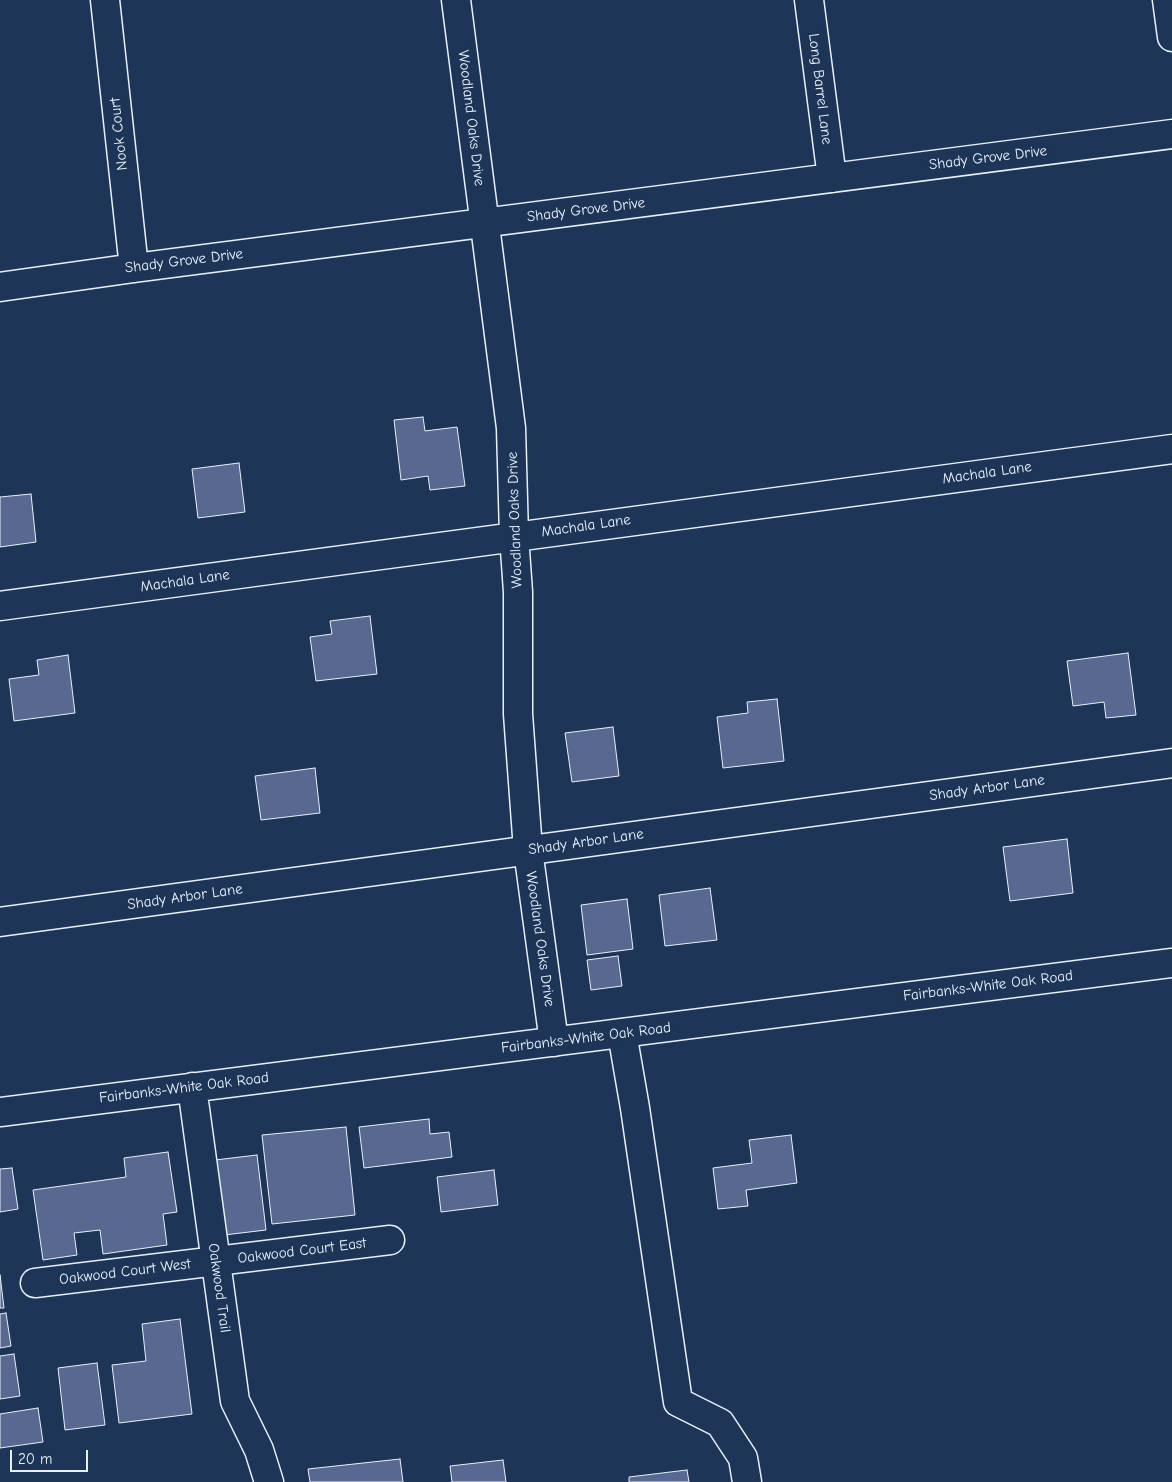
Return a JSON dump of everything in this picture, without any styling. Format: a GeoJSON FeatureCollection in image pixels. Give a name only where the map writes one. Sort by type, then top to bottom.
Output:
{"type":"FeatureCollection","features":[{"type":"Feature","properties":{"kind":"street","name":"Nook Court"},"geometry":{"type":"LineString","coordinates":[[105,0],[134,268]]}},
{"type":"Feature","properties":{"kind":"street","name":"Woodland Oaks Drive"},"geometry":{"type":"LineString","coordinates":[[456,0],[512,428],[514,536],[518,592],[518,714],[528,850],[554,1042]]}},
{"type":"Feature","properties":{"kind":"street","name":"Long Barrel Lane"},"geometry":{"type":"LineString","coordinates":[[809,0],[832,178]]}},
{"type":"Feature","properties":{"kind":"street"},"geometry":{"type":"LineString","coordinates":[[1167,0],[1172,37]]}},
{"type":"Feature","properties":{"kind":"street","name":"Shady Grove Drive"},"geometry":{"type":"LineString","coordinates":[[0,287],[1172,134]]}},
{"type":"Feature","properties":{"kind":"street","name":"Machala Lane"},"geometry":{"type":"LineString","coordinates":[[0,606],[1172,449]]}},
{"type":"Feature","properties":{"kind":"street","name":"Shady Arbor Lane"},"geometry":{"type":"LineString","coordinates":[[0,922],[1172,763]]}},
{"type":"Feature","properties":{"kind":"street","name":"Fairbanks-White Oak Road"},"geometry":{"type":"LineString","coordinates":[[0,1112],[1172,963]]}},
{"type":"Feature","properties":{"kind":"street"},"geometry":{"type":"LineString","coordinates":[[622,1033],[678,1402],[720,1423],[743,1458],[747,1482]]}},
{"type":"Feature","properties":{"kind":"street","name":"Oakwood Trail"},"geometry":{"type":"LineString","coordinates":[[192,1087],[235,1400],[260,1450],[269,1482]]}},
{"type":"Feature","properties":{"kind":"street","name":"Oakwood Court East"},"geometry":{"type":"LineString","coordinates":[[215,1261],[390,1240]]}},
{"type":"Feature","properties":{"kind":"street","name":"Oakwood Court West"},"geometry":{"type":"LineString","coordinates":[[35,1282],[215,1261]]}},
{"type":"Feature","properties":{"kind":"building"},"geometry":{"type":"Polygon","coordinates":[[[423,417],[425,431],[457,427],[465,486],[430,490],[428,476],[401,480],[394,420],[423,417]]]}},
{"type":"Feature","properties":{"kind":"building"},"geometry":{"type":"Polygon","coordinates":[[[239,463],[245,512],[198,518],[192,469],[239,463]]]}},
{"type":"Feature","properties":{"kind":"building"},"geometry":{"type":"Polygon","coordinates":[[[31,494],[36,542],[0,547],[0,497],[31,494]]]}},
{"type":"Feature","properties":{"kind":"building"},"geometry":{"type":"Polygon","coordinates":[[[370,616],[377,674],[316,681],[310,637],[332,634],[330,621],[370,616]]]}},
{"type":"Feature","properties":{"kind":"building"},"geometry":{"type":"Polygon","coordinates":[[[1128,653],[1136,715],[1106,718],[1104,702],[1073,706],[1067,661],[1128,653]]]}},
{"type":"Feature","properties":{"kind":"building"},"geometry":{"type":"Polygon","coordinates":[[[68,655],[75,713],[14,721],[9,679],[39,675],[37,660],[68,655]]]}},
{"type":"Feature","properties":{"kind":"building"},"geometry":{"type":"Polygon","coordinates":[[[777,699],[784,761],[723,768],[717,717],[748,713],[747,702],[777,699]]]}},
{"type":"Feature","properties":{"kind":"building"},"geometry":{"type":"Polygon","coordinates":[[[613,727],[619,776],[572,782],[565,733],[613,727]]]}},
{"type":"Feature","properties":{"kind":"building"},"geometry":{"type":"Polygon","coordinates":[[[315,768],[320,813],[261,820],[255,776],[315,768]]]}},
{"type":"Feature","properties":{"kind":"building"},"geometry":{"type":"Polygon","coordinates":[[[1067,839],[1073,893],[1010,901],[1003,847],[1067,839]]]}},
{"type":"Feature","properties":{"kind":"building"},"geometry":{"type":"Polygon","coordinates":[[[710,888],[717,940],[665,946],[659,895],[710,888]]]}},
{"type":"Feature","properties":{"kind":"building"},"geometry":{"type":"Polygon","coordinates":[[[627,899],[633,949],[587,955],[581,905],[627,899]]]}},
{"type":"Feature","properties":{"kind":"building"},"geometry":{"type":"Polygon","coordinates":[[[618,956],[622,986],[591,990],[587,960],[618,956]]]}},
{"type":"Feature","properties":{"kind":"building"},"geometry":{"type":"Polygon","coordinates":[[[429,1119],[430,1134],[449,1132],[452,1157],[364,1168],[359,1127],[429,1119]]]}},
{"type":"Feature","properties":{"kind":"building"},"geometry":{"type":"Polygon","coordinates":[[[346,1127],[355,1215],[272,1224],[262,1135],[346,1127]]]}},
{"type":"Feature","properties":{"kind":"building"},"geometry":{"type":"Polygon","coordinates":[[[791,1135],[797,1183],[746,1190],[748,1206],[718,1209],[713,1168],[752,1163],[749,1140],[791,1135]]]}},
{"type":"Feature","properties":{"kind":"building"},"geometry":{"type":"Polygon","coordinates":[[[168,1152],[177,1212],[163,1214],[167,1245],[103,1254],[100,1230],[74,1233],[77,1255],[43,1260],[33,1190],[126,1177],[124,1158],[168,1152]]]}},
{"type":"Feature","properties":{"kind":"building"},"geometry":{"type":"Polygon","coordinates":[[[257,1155],[266,1230],[224,1235],[215,1160],[257,1155]]]}},
{"type":"Feature","properties":{"kind":"building"},"geometry":{"type":"Polygon","coordinates":[[[12,1168],[18,1209],[0,1212],[0,1169],[12,1168]]]}},
{"type":"Feature","properties":{"kind":"building"},"geometry":{"type":"Polygon","coordinates":[[[494,1170],[498,1205],[441,1212],[437,1177],[494,1170]]]}},
{"type":"Feature","properties":{"kind":"building"},"geometry":{"type":"Polygon","coordinates":[[[0,1275],[4,1308],[0,1308],[0,1275]]]}},
{"type":"Feature","properties":{"kind":"building"},"geometry":{"type":"Polygon","coordinates":[[[6,1313],[11,1346],[0,1348],[0,1314],[6,1313]]]}},
{"type":"Feature","properties":{"kind":"building"},"geometry":{"type":"Polygon","coordinates":[[[180,1319],[192,1414],[119,1423],[112,1365],[146,1361],[142,1324],[180,1319]]]}},
{"type":"Feature","properties":{"kind":"building"},"geometry":{"type":"Polygon","coordinates":[[[14,1354],[20,1396],[0,1399],[0,1356],[14,1354]]]}},
{"type":"Feature","properties":{"kind":"building"},"geometry":{"type":"Polygon","coordinates":[[[97,1363],[105,1425],[65,1430],[58,1368],[97,1363]]]}},
{"type":"Feature","properties":{"kind":"building"},"geometry":{"type":"Polygon","coordinates":[[[38,1408],[43,1442],[0,1448],[0,1414],[38,1408]]]}},
{"type":"Feature","properties":{"kind":"building"},"geometry":{"type":"Polygon","coordinates":[[[400,1459],[403,1482],[310,1482],[308,1469],[400,1459]]]}},
{"type":"Feature","properties":{"kind":"building"},"geometry":{"type":"Polygon","coordinates":[[[503,1460],[506,1482],[452,1482],[450,1466],[503,1460]]]}},
{"type":"Feature","properties":{"kind":"building"},"geometry":{"type":"Polygon","coordinates":[[[687,1470],[689,1482],[629,1482],[629,1477],[687,1470]]]}}]}
